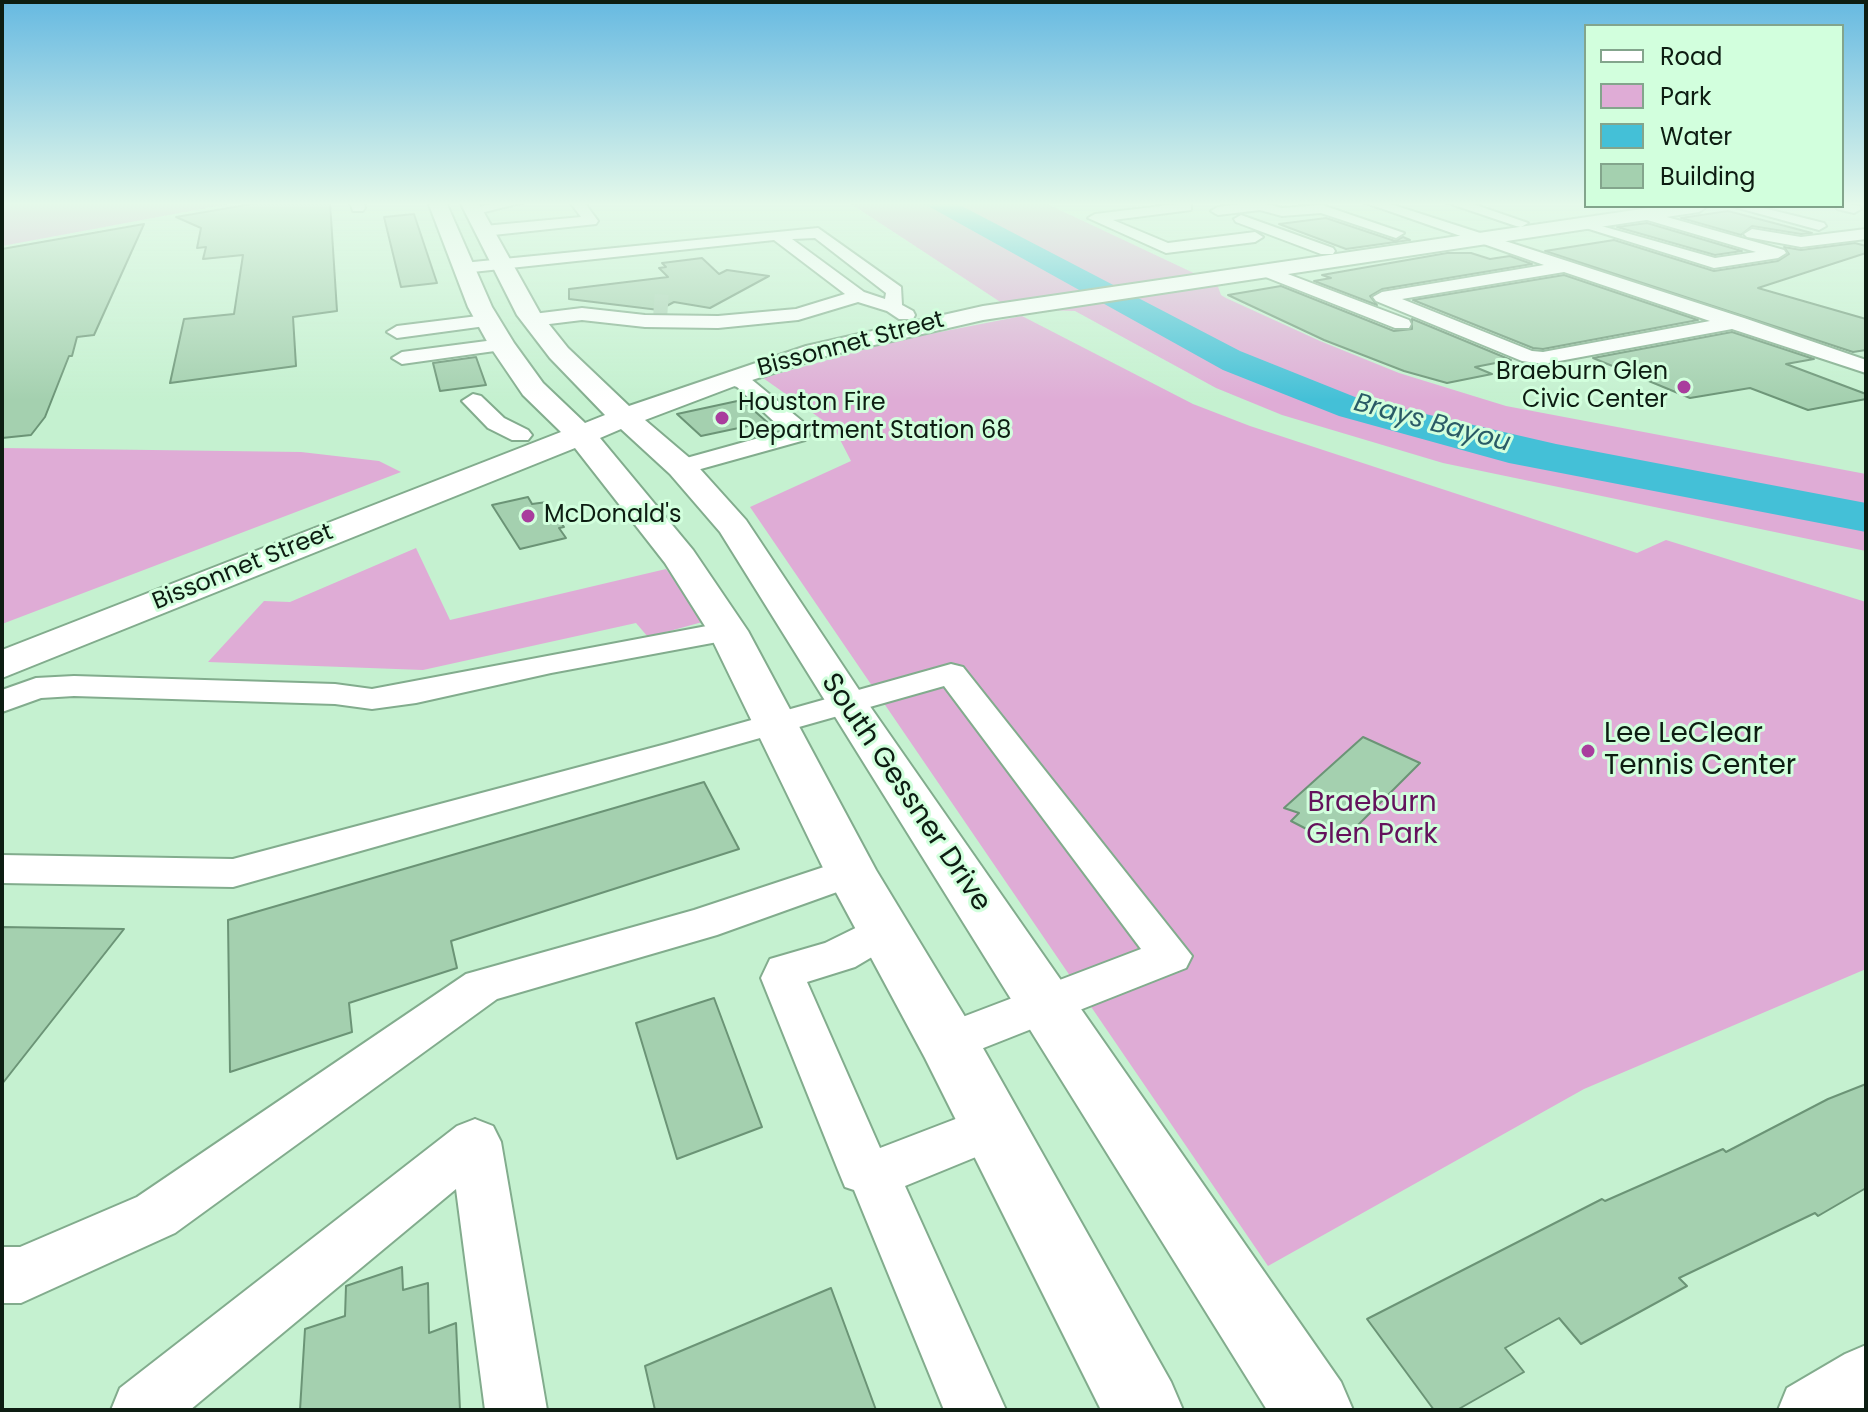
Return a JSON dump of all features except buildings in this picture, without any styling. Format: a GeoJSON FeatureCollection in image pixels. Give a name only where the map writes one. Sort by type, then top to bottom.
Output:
{"type":"FeatureCollection","features":[{"type":"Feature","properties":{"kind":"main road","name":"South Gessner Drive"},"geometry":{"type":"LineString","coordinates":[[463,268],[486,321],[533,389],[594,417],[681,467],[734,527],[846,704],[1313,1410]]}},
{"type":"Feature","properties":{"kind":"main road","name":"South Gessner Drive"},"geometry":{"type":"LineString","coordinates":[[504,268],[531,318],[559,353],[594,417],[728,631],[851,872],[948,1043],[1143,1410]]}},
{"type":"Feature","properties":{"kind":"main road","name":"Bissonnet Street"},"geometry":{"type":"LineString","coordinates":[[2,640],[208,570],[594,417],[728,360],[1021,302],[1249,268]]}},
{"type":"Feature","properties":{"kind":"main road","name":"Bissonnet Street"},"geometry":{"type":"LineString","coordinates":[[2,665],[208,570],[520,435],[730,378],[865,331],[899,311],[1021,302]]}},
{"type":"Feature","properties":{"kind":"main road"},"geometry":{"type":"LineString","coordinates":[[486,321],[531,318]]}},
{"type":"Feature","properties":{"kind":"street"},"geometry":{"type":"LineString","coordinates":[[821,268],[858,296],[899,311]]}},
{"type":"Feature","properties":{"kind":"street"},"geometry":{"type":"LineString","coordinates":[[864,268],[895,291],[899,311]]}},
{"type":"Feature","properties":{"kind":"street"},"geometry":{"type":"LineString","coordinates":[[1258,268],[1293,279],[1514,370]]}},
{"type":"Feature","properties":{"kind":"street"},"geometry":{"type":"LineString","coordinates":[[1558,268],[1382,297],[1529,357],[1543,358],[1737,322]]}},
{"type":"Feature","properties":{"kind":"street"},"geometry":{"type":"LineString","coordinates":[[1575,268],[1865,365]]}},
{"type":"Feature","properties":{"kind":"street"},"geometry":{"type":"LineString","coordinates":[[531,318],[665,309],[718,322],[798,314],[858,296]]}},
{"type":"Feature","properties":{"kind":"street"},"geometry":{"type":"LineString","coordinates":[[397,332],[486,321]]}},
{"type":"Feature","properties":{"kind":"street"},"geometry":{"type":"LineString","coordinates":[[440,327],[449,351]]}},
{"type":"Feature","properties":{"kind":"street"},"geometry":{"type":"LineString","coordinates":[[1561,371],[1765,331]]}},
{"type":"Feature","properties":{"kind":"street"},"geometry":{"type":"LineString","coordinates":[[402,358],[502,345]]}},
{"type":"Feature","properties":{"kind":"street"},"geometry":{"type":"LineString","coordinates":[[681,467],[797,435],[794,426],[744,383],[730,378]]}},
{"type":"Feature","properties":{"kind":"street"},"geometry":{"type":"LineString","coordinates":[[473,401],[496,423],[520,435]]}},
{"type":"Feature","properties":{"kind":"street"},"geometry":{"type":"LineString","coordinates":[[2,702],[36,688],[74,686],[335,694],[372,699],[728,631]]}},
{"type":"Feature","properties":{"kind":"street"},"geometry":{"type":"LineString","coordinates":[[2,869],[233,873],[776,725],[951,674],[1170,956],[948,1043]]}},
{"type":"Feature","properties":{"kind":"street"},"geometry":{"type":"LineString","coordinates":[[2,1275],[21,1275],[156,1215],[482,986],[702,924],[851,872]]}},
{"type":"Feature","properties":{"kind":"street"},"geometry":{"type":"LineString","coordinates":[[884,930],[839,955],[786,971],[783,978],[864,1170],[874,1174],[992,1127]]}},
{"type":"Feature","properties":{"kind":"street"},"geometry":{"type":"LineString","coordinates":[[142,1410],[475,1142],[516,1410]]}},
{"type":"Feature","properties":{"kind":"street"},"geometry":{"type":"LineString","coordinates":[[874,1174],[975,1410]]}},
{"type":"Feature","properties":{"kind":"street"},"geometry":{"type":"LineString","coordinates":[[1809,1410],[1866,1375]]}},
{"type":"Feature","properties":{"kind":"green space"},"geometry":{"type":"Polygon","coordinates":[[[948,268],[1183,268],[1217,284],[1221,295],[1226,298],[1320,341],[1399,373],[1506,406],[1866,474],[1866,551],[1443,463],[1282,415],[1216,388],[1075,311],[1011,309],[948,268]]]}},
{"type":"Feature","properties":{"kind":"green space","name":"Braeburn Glen Park"},"geometry":{"type":"Polygon","coordinates":[[[1022,316],[1193,404],[1250,426],[1637,553],[1666,540],[1866,602],[1866,969],[1584,1089],[1268,1266],[750,507],[851,461],[834,428],[763,378],[899,340],[1022,316]]]}},
{"type":"Feature","properties":{"kind":"green space"},"geometry":{"type":"Polygon","coordinates":[[[2,448],[301,452],[379,461],[401,472],[2,624],[2,448]]]}},
{"type":"Feature","properties":{"kind":"green space"},"geometry":{"type":"Polygon","coordinates":[[[416,548],[450,620],[666,569],[706,621],[648,637],[636,623],[423,670],[208,662],[264,601],[290,602],[416,548]]]}},
{"type":"Feature","properties":{"kind":"water","name":"Brays Bayou"},"geometry":{"type":"Polygon","coordinates":[[[1039,268],[1080,268],[1240,351],[1360,399],[1556,444],[1866,503],[1866,532],[1509,463],[1339,416],[1223,370],[1039,268]]]}},
{"type":"Feature","properties":{"kind":"tunnel"},"geometry":{"type":"LineString","coordinates":[[654,304],[668,305]]}},
{"type":"Feature","properties":{"kind":"place","name":"Braeburn Glen Civic Center"},"geometry":{"type":"Point","coordinates":[1684,387]}},
{"type":"Feature","properties":{"kind":"place","name":"Houston Fire Department Station 68"},"geometry":{"type":"Point","coordinates":[722,418]}},
{"type":"Feature","properties":{"kind":"place","name":"McDonald's"},"geometry":{"type":"Point","coordinates":[528,516]}},
{"type":"Feature","properties":{"kind":"place","name":"Lee LeClear Tennis Center"},"geometry":{"type":"Point","coordinates":[1588,751]}}]}
